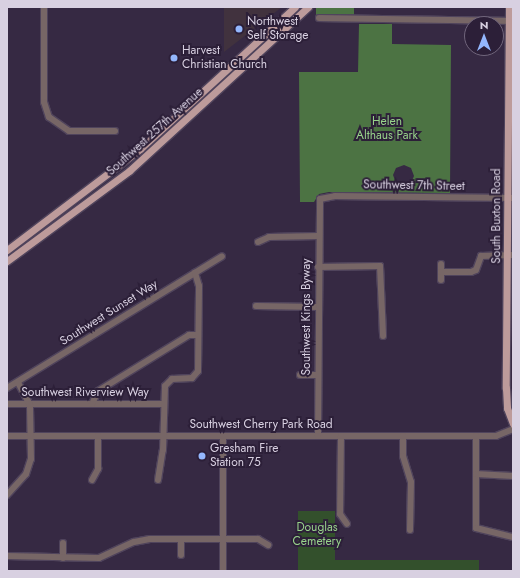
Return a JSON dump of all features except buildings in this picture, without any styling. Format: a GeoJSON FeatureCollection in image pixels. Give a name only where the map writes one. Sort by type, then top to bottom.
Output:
{"type":"FeatureCollection","features":[{"type":"Feature","properties":{"kind":"main road","name":"Southwest 257th Avenue"},"geometry":{"type":"LineString","coordinates":[[7,250],[126,162],[295,7]]}},
{"type":"Feature","properties":{"kind":"main road","name":"Southwest 257th Avenue"},"geometry":{"type":"LineString","coordinates":[[7,261],[129,171],[308,7]]}},
{"type":"Feature","properties":{"kind":"main road","name":"South Buxton Road"},"geometry":{"type":"LineString","coordinates":[[509,7],[511,20],[511,139],[507,402],[513,424]]}},
{"type":"Feature","properties":{"kind":"street"},"geometry":{"type":"LineString","coordinates":[[44,7],[44,102],[49,117],[69,131],[115,131]]}},
{"type":"Feature","properties":{"kind":"street"},"geometry":{"type":"LineString","coordinates":[[319,18],[511,20]]}},
{"type":"Feature","properties":{"kind":"street","name":"Southwest 7th Street"},"geometry":{"type":"LineString","coordinates":[[320,199],[335,196],[510,198]]}},
{"type":"Feature","properties":{"kind":"street","name":"Southwest Kings Byway"},"geometry":{"type":"LineString","coordinates":[[318,436],[318,236],[320,199]]}},
{"type":"Feature","properties":{"kind":"street"},"geometry":{"type":"LineString","coordinates":[[258,242],[269,237],[318,236]]}},
{"type":"Feature","properties":{"kind":"street"},"geometry":{"type":"LineString","coordinates":[[441,272],[474,271],[481,256],[510,255]]}},
{"type":"Feature","properties":{"kind":"street","name":"Southwest Sunset Way"},"geometry":{"type":"LineString","coordinates":[[7,388],[222,256]]}},
{"type":"Feature","properties":{"kind":"street"},"geometry":{"type":"LineString","coordinates":[[383,336],[380,266],[384,260]]}},
{"type":"Feature","properties":{"kind":"street"},"geometry":{"type":"LineString","coordinates":[[441,264],[441,280]]}},
{"type":"Feature","properties":{"kind":"street"},"geometry":{"type":"LineString","coordinates":[[318,267],[380,266]]}},
{"type":"Feature","properties":{"kind":"street"},"geometry":{"type":"LineString","coordinates":[[158,480],[164,436],[164,404],[168,381],[192,378],[197,373],[199,286],[195,273]]}},
{"type":"Feature","properties":{"kind":"street"},"geometry":{"type":"LineString","coordinates":[[256,306],[318,307]]}},
{"type":"Feature","properties":{"kind":"street"},"geometry":{"type":"LineString","coordinates":[[92,404],[98,391],[189,336],[198,335]]}},
{"type":"Feature","properties":{"kind":"street"},"geometry":{"type":"LineString","coordinates":[[300,375],[318,375]]}},
{"type":"Feature","properties":{"kind":"street"},"geometry":{"type":"LineString","coordinates":[[7,495],[29,468],[31,436],[30,404],[18,382]]}},
{"type":"Feature","properties":{"kind":"street","name":"Southwest Riverview Way"},"geometry":{"type":"LineString","coordinates":[[7,404],[164,404]]}},
{"type":"Feature","properties":{"kind":"street","name":"Southwest Cherry Park Road"},"geometry":{"type":"LineString","coordinates":[[7,436],[502,436],[513,430]]}},
{"type":"Feature","properties":{"kind":"street"},"geometry":{"type":"LineString","coordinates":[[92,480],[98,469],[98,436]]}},
{"type":"Feature","properties":{"kind":"street"},"geometry":{"type":"LineString","coordinates":[[222,571],[223,436]]}},
{"type":"Feature","properties":{"kind":"street"},"geometry":{"type":"LineString","coordinates":[[342,436],[340,514],[347,524]]}},
{"type":"Feature","properties":{"kind":"street"},"geometry":{"type":"LineString","coordinates":[[403,436],[403,456],[410,482],[410,530]]}},
{"type":"Feature","properties":{"kind":"street"},"geometry":{"type":"LineString","coordinates":[[476,436],[476,528],[513,537]]}},
{"type":"Feature","properties":{"kind":"street"},"geometry":{"type":"LineString","coordinates":[[476,474],[513,476]]}},
{"type":"Feature","properties":{"kind":"street"},"geometry":{"type":"LineString","coordinates":[[181,539],[181,555]]}},
{"type":"Feature","properties":{"kind":"street"},"geometry":{"type":"LineString","coordinates":[[7,556],[99,558],[140,540],[258,539],[268,545]]}},
{"type":"Feature","properties":{"kind":"street"},"geometry":{"type":"LineString","coordinates":[[63,543],[63,558]]}},
{"type":"Feature","properties":{"kind":"shaded area","name":"Northwest Self Storage"},"geometry":{"type":"Polygon","coordinates":[[[224,7],[282,7],[224,52],[224,7]]]}},
{"type":"Feature","properties":{"kind":"green space"},"geometry":{"type":"Polygon","coordinates":[[[316,7],[354,7],[354,15],[316,15],[316,7]]]}},
{"type":"Feature","properties":{"kind":"green space","name":"Helen Althaus Park"},"geometry":{"type":"Polygon","coordinates":[[[359,24],[392,24],[392,44],[451,45],[450,193],[329,192],[319,194],[314,202],[300,202],[299,72],[358,72],[359,24]],[[404,165],[396,168],[393,175],[396,183],[404,186],[411,183],[414,176],[411,168],[404,165]]]}},
{"type":"Feature","properties":{"kind":"green space","name":"Douglas Cemetery"},"geometry":{"type":"Polygon","coordinates":[[[298,511],[335,511],[335,560],[479,560],[479,571],[298,571],[298,511]]]}},
{"type":"Feature","properties":{"kind":"place","name":"Northwest Self Storage"},"geometry":{"type":"Point","coordinates":[239,29]}},
{"type":"Feature","properties":{"kind":"place","name":"Harvest Christian Church"},"geometry":{"type":"Point","coordinates":[174,58]}},
{"type":"Feature","properties":{"kind":"place","name":"Gresham Fire Station 75"},"geometry":{"type":"Point","coordinates":[202,456]}}]}
